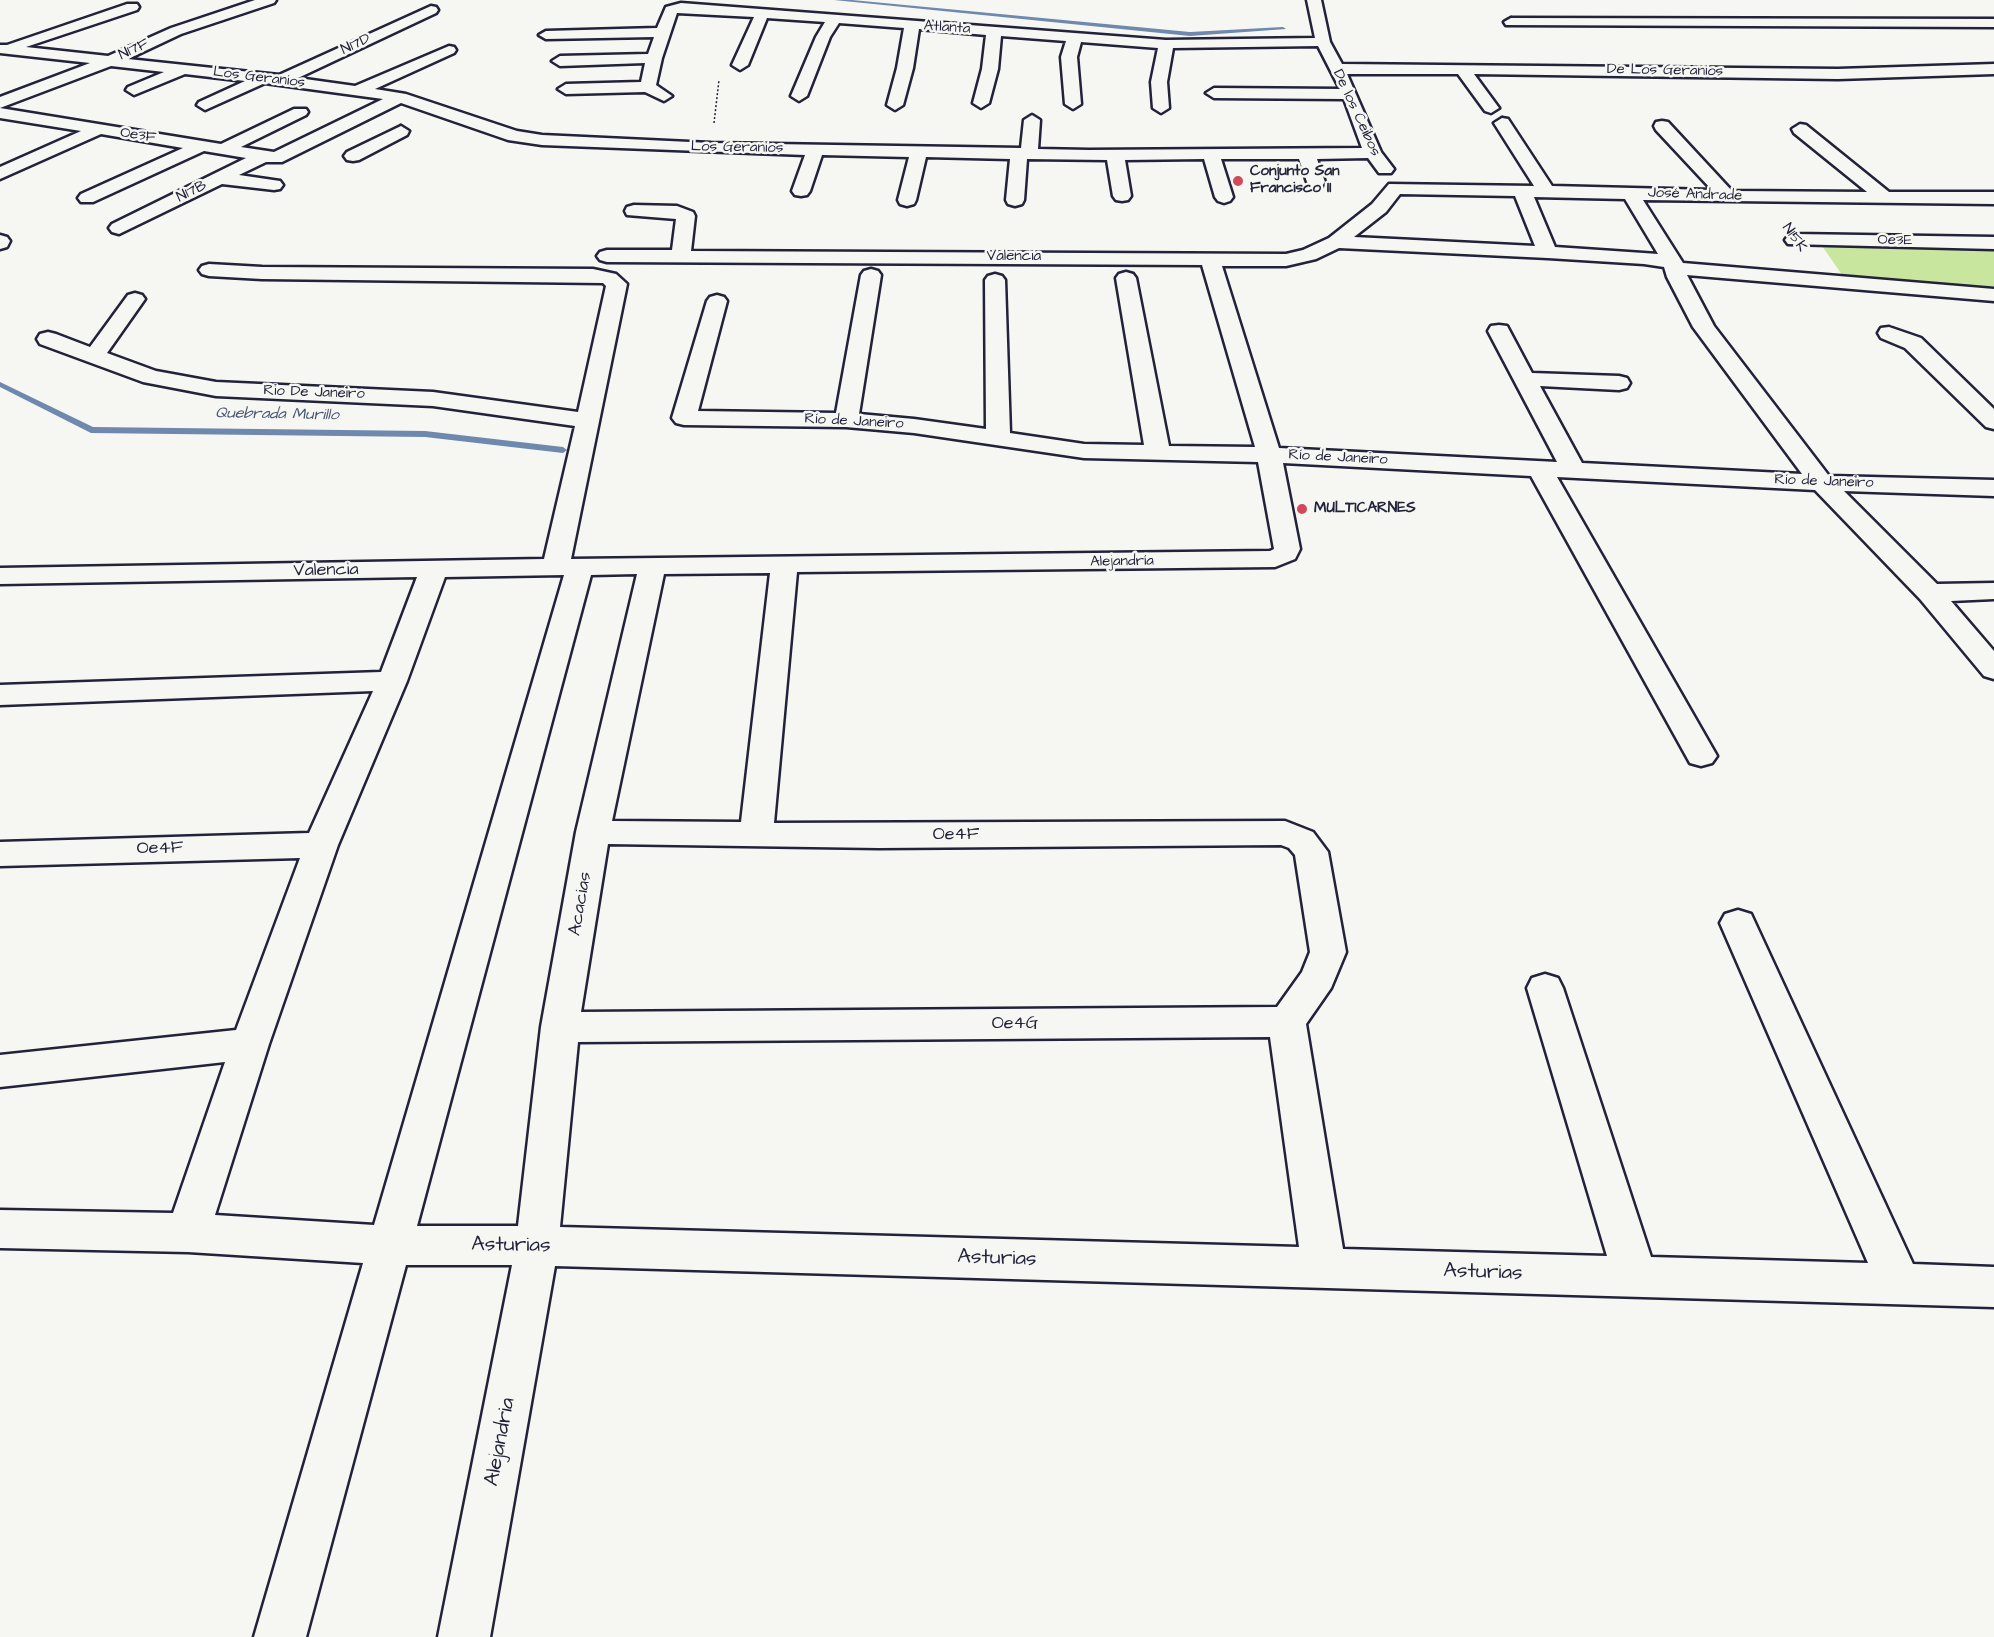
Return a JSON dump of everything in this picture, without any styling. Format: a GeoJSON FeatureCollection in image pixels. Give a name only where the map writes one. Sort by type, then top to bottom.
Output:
{"type":"FeatureCollection","features":[{"type":"Feature","properties":{"kind":"street","name":"N17F"},"geometry":{"type":"LineString","coordinates":[[0,103],[110,61],[176,31],[269,0]]}},
{"type":"Feature","properties":{"kind":"street","name":"De los Ceibos"},"geometry":{"type":"LineString","coordinates":[[1314,0],[1323,42],[1350,94],[1373,153],[1394,181],[1395,188]]}},
{"type":"Feature","properties":{"kind":"street"},"geometry":{"type":"LineString","coordinates":[[1,50],[132,7]]}},
{"type":"Feature","properties":{"kind":"street","name":"Atlanta"},"geometry":{"type":"LineString","coordinates":[[648,87],[654,58],[671,10],[677,7],[1076,39],[1166,44],[1244,48],[1323,42]]}},
{"type":"Feature","properties":{"kind":"street"},"geometry":{"type":"LineString","coordinates":[[1667,8],[1680,23]]}},
{"type":"Feature","properties":{"kind":"street","name":"N17D"},"geometry":{"type":"LineString","coordinates":[[281,80],[431,10]]}},
{"type":"Feature","properties":{"kind":"street"},"geometry":{"type":"LineString","coordinates":[[740,64],[762,14]]}},
{"type":"Feature","properties":{"kind":"street"},"geometry":{"type":"LineString","coordinates":[[799,96],[823,37],[834,19]]}},
{"type":"Feature","properties":{"kind":"street"},"geometry":{"type":"LineString","coordinates":[[1511,22],[1994,23]]}},
{"type":"Feature","properties":{"kind":"street"},"geometry":{"type":"LineString","coordinates":[[895,105],[905,68],[912,26]]}},
{"type":"Feature","properties":{"kind":"street"},"geometry":{"type":"LineString","coordinates":[[546,35],[665,32]]}},
{"type":"Feature","properties":{"kind":"street"},"geometry":{"type":"LineString","coordinates":[[981,103],[990,69],[994,32]]}},
{"type":"Feature","properties":{"kind":"street"},"geometry":{"type":"LineString","coordinates":[[1073,104],[1070,57],[1072,43],[1076,39]]}},
{"type":"Feature","properties":{"kind":"street"},"geometry":{"type":"LineString","coordinates":[[1161,108],[1159,82],[1166,44]]}},
{"type":"Feature","properties":{"kind":"street","name":"Los Geranios"},"geometry":{"type":"LineString","coordinates":[[1,50],[281,80],[400,97],[526,138],[711,148],[1024,154],[1373,153]]}},
{"type":"Feature","properties":{"kind":"street"},"geometry":{"type":"LineString","coordinates":[[357,91],[449,50]]}},
{"type":"Feature","properties":{"kind":"street"},"geometry":{"type":"LineString","coordinates":[[1380,51],[1383,69]]}},
{"type":"Feature","properties":{"kind":"street"},"geometry":{"type":"LineString","coordinates":[[21,65],[48,55]]}},
{"type":"Feature","properties":{"kind":"street"},"geometry":{"type":"LineString","coordinates":[[560,61],[654,58]]}},
{"type":"Feature","properties":{"kind":"street"},"geometry":{"type":"LineString","coordinates":[[134,90],[184,69]]}},
{"type":"Feature","properties":{"kind":"street","name":"De Los Geranios"},"geometry":{"type":"LineString","coordinates":[[1336,69],[1630,70],[1838,74],[1994,69]]}},
{"type":"Feature","properties":{"kind":"street"},"geometry":{"type":"LineString","coordinates":[[1463,70],[1491,108]]}},
{"type":"Feature","properties":{"kind":"street"},"geometry":{"type":"LineString","coordinates":[[1630,70],[1641,84]]}},
{"type":"Feature","properties":{"kind":"street"},"geometry":{"type":"LineString","coordinates":[[206,105],[264,78]]}},
{"type":"Feature","properties":{"kind":"street"},"geometry":{"type":"LineString","coordinates":[[566,89],[648,87],[664,96]]}},
{"type":"Feature","properties":{"kind":"street"},"geometry":{"type":"LineString","coordinates":[[1214,93],[1350,94]]}},
{"type":"Feature","properties":{"kind":"street","name":"N17B"},"geometry":{"type":"LineString","coordinates":[[119,228],[221,178],[322,135],[400,97]]}},
{"type":"Feature","properties":{"kind":"street"},"geometry":{"type":"LineString","coordinates":[[222,150],[300,112]]}},
{"type":"Feature","properties":{"kind":"street","name":"Oe3F"},"geometry":{"type":"LineString","coordinates":[[0,113],[270,157]]}},
{"type":"Feature","properties":{"kind":"street"},"geometry":{"type":"LineString","coordinates":[[1015,200],[1032,120]]}},
{"type":"Feature","properties":{"kind":"street"},"geometry":{"type":"LineString","coordinates":[[1502,123],[1546,191]]}},
{"type":"Feature","properties":{"kind":"street"},"geometry":{"type":"LineString","coordinates":[[1662,126],[1726,195]]}},
{"type":"Feature","properties":{"kind":"street"},"geometry":{"type":"LineString","coordinates":[[1800,129],[1884,197]]}},
{"type":"Feature","properties":{"kind":"street"},"geometry":{"type":"LineString","coordinates":[[0,174],[97,130]]}},
{"type":"Feature","properties":{"kind":"street"},"geometry":{"type":"LineString","coordinates":[[353,156],[401,131]]}},
{"type":"Feature","properties":{"kind":"street"},"geometry":{"type":"LineString","coordinates":[[322,135],[372,147]]}},
{"type":"Feature","properties":{"kind":"street"},"geometry":{"type":"LineString","coordinates":[[87,198],[200,147]]}},
{"type":"Feature","properties":{"kind":"street"},"geometry":{"type":"LineString","coordinates":[[801,191],[815,150]]}},
{"type":"Feature","properties":{"kind":"street"},"geometry":{"type":"LineString","coordinates":[[907,200],[919,152]]}},
{"type":"Feature","properties":{"kind":"street"},"geometry":{"type":"LineString","coordinates":[[1306,153],[1316,182]]}},
{"type":"Feature","properties":{"kind":"street"},"geometry":{"type":"LineString","coordinates":[[1115,154],[1122,196]]}},
{"type":"Feature","properties":{"kind":"street"},"geometry":{"type":"LineString","coordinates":[[1211,154],[1224,197]]}},
{"type":"Feature","properties":{"kind":"street"},"geometry":{"type":"LineString","coordinates":[[221,178],[274,185]]}},
{"type":"Feature","properties":{"kind":"street","name":"José Andrade"},"geometry":{"type":"LineString","coordinates":[[1395,188],[1764,197],[1994,198]]}},
{"type":"Feature","properties":{"kind":"street","name":"Valencia"},"geometry":{"type":"LineString","coordinates":[[608,255],[1292,259],[1310,255],[1336,242],[1379,208],[1395,188]]}},
{"type":"Feature","properties":{"kind":"street"},"geometry":{"type":"LineString","coordinates":[[1522,191],[1548,252]]}},
{"type":"Feature","properties":{"kind":"street"},"geometry":{"type":"LineString","coordinates":[[1629,193],[1674,265],[1677,277],[1704,327],[1822,483],[1930,593],[1994,670]]}},
{"type":"Feature","properties":{"kind":"street","name":"N15K"},"geometry":{"type":"LineString","coordinates":[[1764,197],[1815,267]]}},
{"type":"Feature","properties":{"kind":"street"},"geometry":{"type":"LineString","coordinates":[[1379,208],[1402,208]]}},
{"type":"Feature","properties":{"kind":"street"},"geometry":{"type":"LineString","coordinates":[[634,211],[683,213],[686,216],[681,256]]}},
{"type":"Feature","properties":{"kind":"street"},"geometry":{"type":"LineString","coordinates":[[661,233],[684,233]]}},
{"type":"Feature","properties":{"kind":"street","name":"Oe3E"},"geometry":{"type":"LineString","coordinates":[[1795,240],[1994,243]]}},
{"type":"Feature","properties":{"kind":"street"},"geometry":{"type":"LineString","coordinates":[[1336,242],[1644,258],[1674,265],[1815,267],[1994,295]]}},
{"type":"Feature","properties":{"kind":"street","name":"Alejandría"},"geometry":{"type":"LineString","coordinates":[[652,567],[1275,559],[1286,553],[1269,455],[1210,259]]}},
{"type":"Feature","properties":{"kind":"street"},"geometry":{"type":"LineString","coordinates":[[209,270],[262,273],[567,274],[609,278],[616,284],[586,421],[568,567],[391,1245],[280,1637]]}},
{"type":"Feature","properties":{"kind":"street"},"geometry":{"type":"LineString","coordinates":[[846,420],[871,275]]}},
{"type":"Feature","properties":{"kind":"street"},"geometry":{"type":"LineString","coordinates":[[1126,278],[1158,453]]}},
{"type":"Feature","properties":{"kind":"street"},"geometry":{"type":"LineString","coordinates":[[995,280],[998,440]]}},
{"type":"Feature","properties":{"kind":"street"},"geometry":{"type":"LineString","coordinates":[[94,356],[135,299]]}},
{"type":"Feature","properties":{"kind":"street","name":"Río de Janeiro"},"geometry":{"type":"LineString","coordinates":[[717,301],[684,418],[846,420],[914,426],[1084,451],[1269,455],[1822,483],[1994,488]]}},
{"type":"Feature","properties":{"kind":"street"},"geometry":{"type":"LineString","coordinates":[[1499,331],[1573,470]]}},
{"type":"Feature","properties":{"kind":"street"},"geometry":{"type":"LineString","coordinates":[[1888,333],[1913,343],[1994,422]]}},
{"type":"Feature","properties":{"kind":"street","name":"Rio De Janeiro"},"geometry":{"type":"LineString","coordinates":[[48,339],[152,377],[216,389],[433,399],[586,421]]}},
{"type":"Feature","properties":{"kind":"street"},"geometry":{"type":"LineString","coordinates":[[1524,379],[1619,383]]}},
{"type":"Feature","properties":{"kind":"street"},"geometry":{"type":"LineString","coordinates":[[1539,468],[1701,756]]}},
{"type":"Feature","properties":{"kind":"street"},"geometry":{"type":"LineString","coordinates":[[756,835],[784,565]]}},
{"type":"Feature","properties":{"kind":"street","name":"Valencia"},"geometry":{"type":"LineString","coordinates":[[0,576],[652,567]]}},
{"type":"Feature","properties":{"kind":"street","name":"Acacias"},"geometry":{"type":"LineString","coordinates":[[537,1246],[560,1027],[593,832],[652,567]]}},
{"type":"Feature","properties":{"kind":"street"},"geometry":{"type":"LineString","coordinates":[[188,1233],[250,1044],[321,845],[392,681],[434,569]]}},
{"type":"Feature","properties":{"kind":"street"},"geometry":{"type":"LineString","coordinates":[[1930,593],[1994,591]]}},
{"type":"Feature","properties":{"kind":"street"},"geometry":{"type":"LineString","coordinates":[[0,695],[392,681]]}},
{"type":"Feature","properties":{"kind":"street","name":"Oe4F"},"geometry":{"type":"LineString","coordinates":[[593,832],[756,835],[1285,833],[1301,840],[1311,852],[1328,952],[1318,978],[1287,1022]]}},
{"type":"Feature","properties":{"kind":"street","name":"Oe4F"},"geometry":{"type":"LineString","coordinates":[[0,854],[321,845]]}},
{"type":"Feature","properties":{"kind":"street"},"geometry":{"type":"LineString","coordinates":[[1738,923],[1900,1285]]}},
{"type":"Feature","properties":{"kind":"street"},"geometry":{"type":"LineString","coordinates":[[1545,988],[1636,1278]]}},
{"type":"Feature","properties":{"kind":"street"},"geometry":{"type":"LineString","coordinates":[[1287,1022],[1324,1268]]}},
{"type":"Feature","properties":{"kind":"street","name":"Oe4G"},"geometry":{"type":"LineString","coordinates":[[560,1027],[1287,1022]]}},
{"type":"Feature","properties":{"kind":"street"},"geometry":{"type":"LineString","coordinates":[[0,1071],[250,1044]]}},
{"type":"Feature","properties":{"kind":"street","name":"Asturias"},"geometry":{"type":"LineString","coordinates":[[0,1229],[188,1233],[391,1245],[537,1246],[1994,1287]]}},
{"type":"Feature","properties":{"kind":"street","name":"Alejandria"},"geometry":{"type":"LineString","coordinates":[[464,1637],[537,1246]]}},
{"type":"Feature","properties":{"kind":"green space"},"geometry":{"type":"Polygon","coordinates":[[[1818,240],[1994,243],[1994,295],[1847,282],[1818,240]]]}},
{"type":"Feature","properties":{"kind":"waterway"},"geometry":{"type":"LineString","coordinates":[[836,0],[1190,34],[1283,29]]}},
{"type":"Feature","properties":{"kind":"waterway","name":"Quebrada Murillo"},"geometry":{"type":"LineString","coordinates":[[0,384],[91,430],[425,434],[563,450]]}},
{"type":"Feature","properties":{"kind":"place","name":"Conjunto San Francisco II"},"geometry":{"type":"Point","coordinates":[1238,181]}},
{"type":"Feature","properties":{"kind":"place","name":"MULTICARNES"},"geometry":{"type":"Point","coordinates":[1302,509]}}]}
